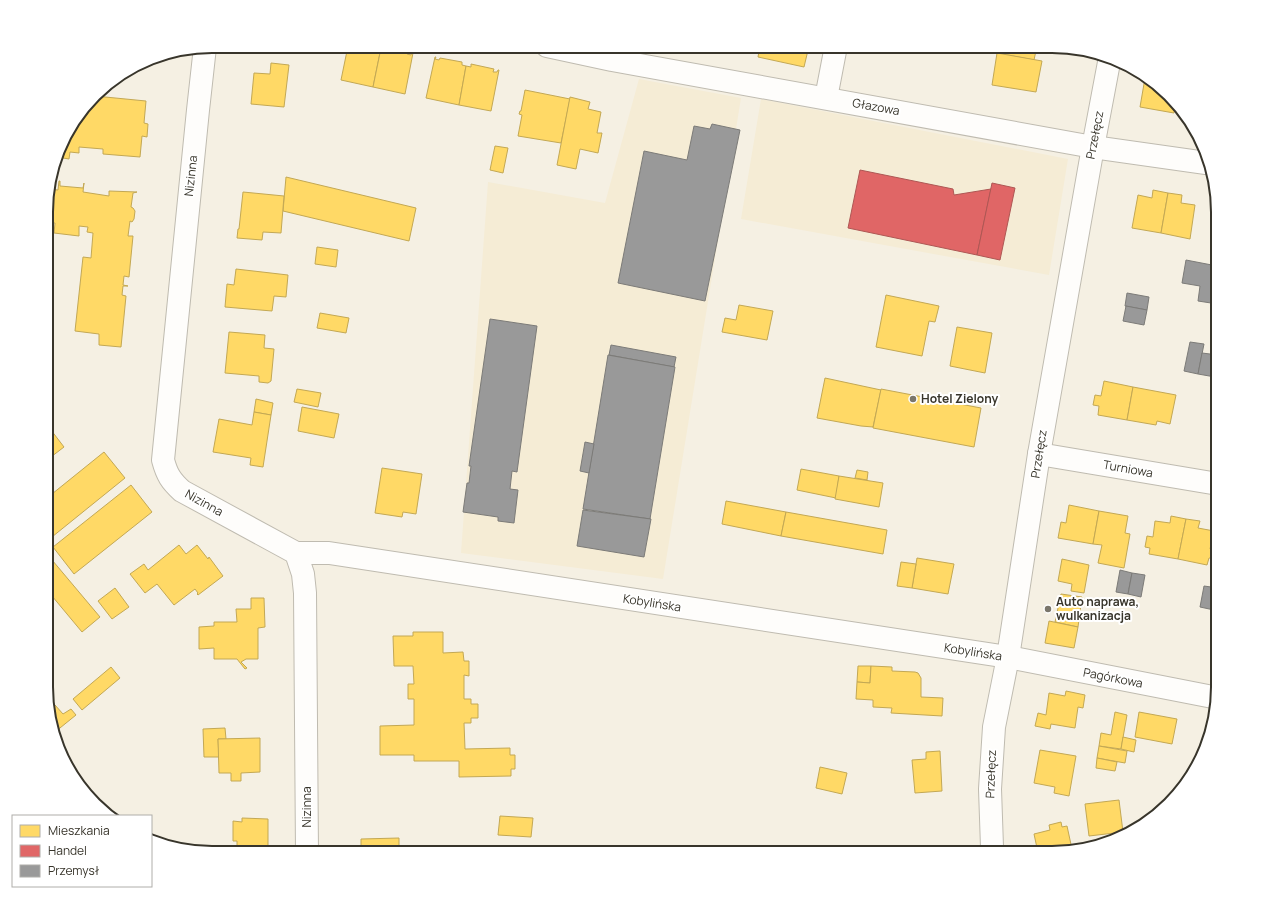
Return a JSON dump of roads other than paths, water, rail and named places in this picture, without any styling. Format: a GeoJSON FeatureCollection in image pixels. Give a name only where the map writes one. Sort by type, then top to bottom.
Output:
{"type":"FeatureCollection","features":[{"type":"Feature","properties":{"kind":"street","name":"Nizinna"},"geometry":{"type":"LineString","coordinates":[[204,53],[163,460],[171,480],[182,491],[296,553],[303,574],[305,593],[307,846]]}},
{"type":"Feature","properties":{"kind":"street","name":"Głazowa"},"geometry":{"type":"LineString","coordinates":[[613,53],[826,98],[1092,147],[1203,163]]}},
{"type":"Feature","properties":{"kind":"street"},"geometry":{"type":"LineString","coordinates":[[826,98],[835,53]]}},
{"type":"Feature","properties":{"kind":"street","name":"Przełęcz"},"geometry":{"type":"LineString","coordinates":[[992,846],[990,789],[994,727],[1008,657],[1039,454],[1092,147],[1109,63]]}},
{"type":"Feature","properties":{"kind":"street","name":"Turniowa"},"geometry":{"type":"LineString","coordinates":[[1039,454],[1211,483]]}},
{"type":"Feature","properties":{"kind":"street","name":"Kobylińska"},"geometry":{"type":"LineString","coordinates":[[296,553],[329,553],[1008,657]]}},
{"type":"Feature","properties":{"kind":"street","name":"Pagórkowa"},"geometry":{"type":"LineString","coordinates":[[1008,657],[1211,697]]}},
{"type":"Feature","properties":{"kind":"place","name":"Hotel Zielony"},"geometry":{"type":"Point","coordinates":[913,399]}},
{"type":"Feature","properties":{"kind":"place","name":"Auto naprawa, wulkanizacja"},"geometry":{"type":"Point","coordinates":[1048,609]}}]}
